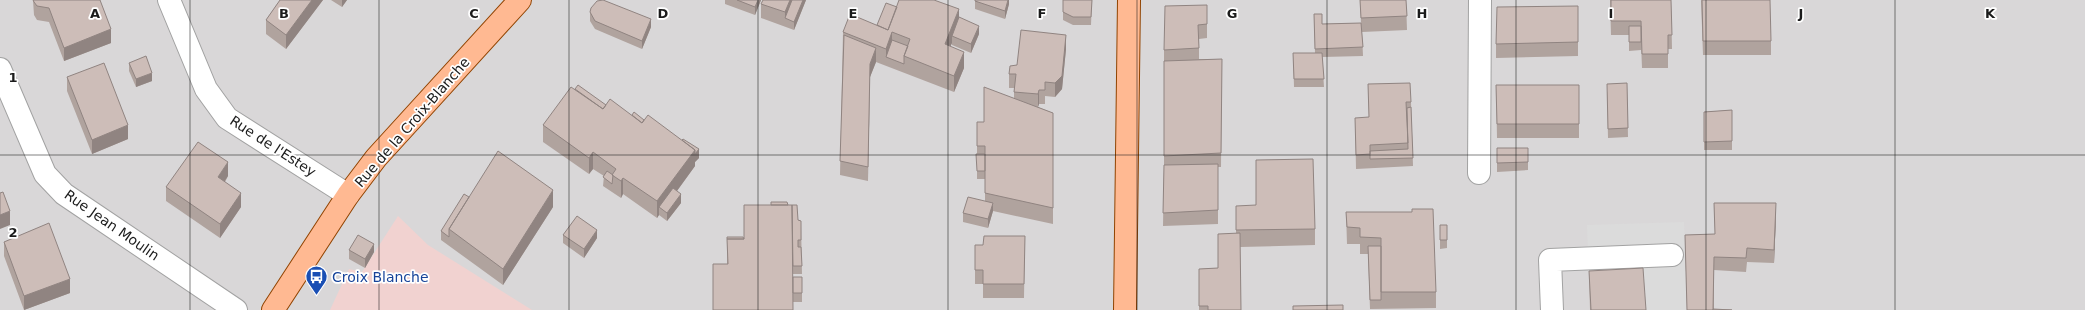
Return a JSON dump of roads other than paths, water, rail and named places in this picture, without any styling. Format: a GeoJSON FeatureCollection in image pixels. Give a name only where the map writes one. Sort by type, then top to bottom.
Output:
{"type":"FeatureCollection","features":[{"type":"Feature","properties":{"kind":"main road","name":"Rue de la Croix-Blanche"},"geometry":{"type":"LineString","coordinates":[[272,310],[348,195],[376,158],[520,0]]}},
{"type":"Feature","properties":{"kind":"main road"},"geometry":{"type":"LineString","coordinates":[[1124,310],[1129,0]]}},
{"type":"Feature","properties":{"kind":"street","name":"Rue de l'Estey"},"geometry":{"type":"LineString","coordinates":[[169,0],[206,89],[227,118],[348,195]]}},
{"type":"Feature","properties":{"kind":"street"},"geometry":{"type":"LineString","coordinates":[[1479,173],[1480,0]]}},
{"type":"Feature","properties":{"kind":"street","name":"Rue Jean Moulin"},"geometry":{"type":"LineString","coordinates":[[0,69],[45,174],[64,194],[236,310]]}},
{"type":"Feature","properties":{"kind":"street"},"geometry":{"type":"LineString","coordinates":[[1552,310],[1550,260],[1672,256]]}},
{"type":"Feature","properties":{"kind":"place","name":"Croix Blanche"},"geometry":{"type":"Point","coordinates":[316,296]}}]}
